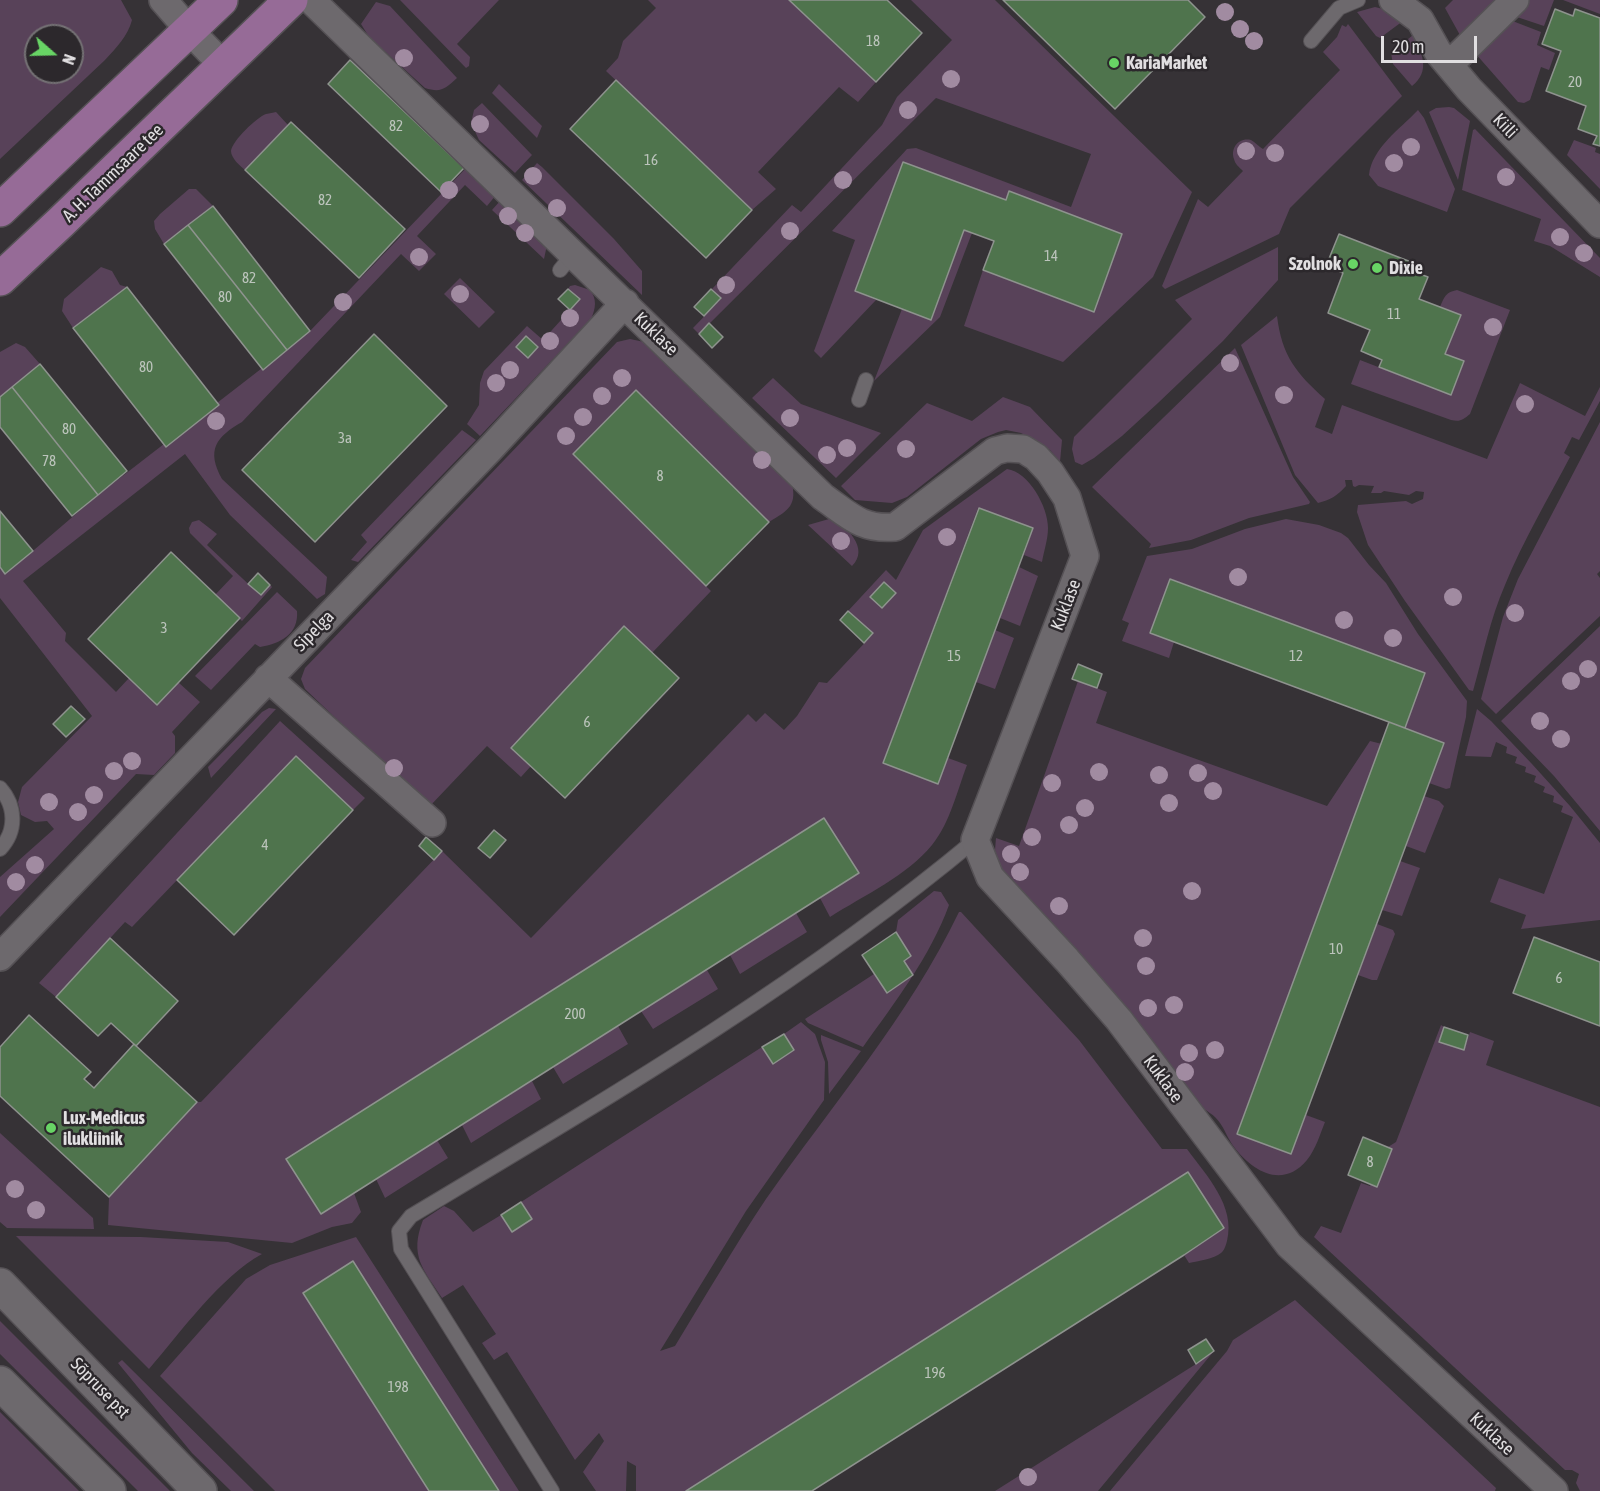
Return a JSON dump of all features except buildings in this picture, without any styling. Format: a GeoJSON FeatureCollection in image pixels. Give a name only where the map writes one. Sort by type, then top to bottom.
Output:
{"type":"FeatureCollection","features":[{"type":"Feature","properties":{"kind":"main road"},"geometry":{"type":"LineString","coordinates":[[0,210],[221,0]]}},
{"type":"Feature","properties":{"kind":"main road","name":"A. H. Tammsaare tee"},"geometry":{"type":"LineString","coordinates":[[0,279],[291,0]]}},
{"type":"Feature","properties":{"kind":"main road","name":"Sõpruse pst"},"geometry":{"type":"LineString","coordinates":[[0,1285],[200,1491]]}},
{"type":"Feature","properties":{"kind":"main road"},"geometry":{"type":"LineString","coordinates":[[0,1383],[109,1491]]}},
{"type":"Feature","properties":{"kind":"street"},"geometry":{"type":"LineString","coordinates":[[163,0],[224,66]]}},
{"type":"Feature","properties":{"kind":"street","name":"Kuklase"},"geometry":{"type":"LineString","coordinates":[[311,0],[567,262],[625,303],[824,496],[858,521],[876,528],[895,527],[995,451],[1007,448],[1023,449],[1036,457],[1050,472],[1067,498],[1085,556],[975,840],[990,877],[1119,1020],[1289,1245],[1554,1491]]}},
{"type":"Feature","properties":{"kind":"street"},"geometry":{"type":"LineString","coordinates":[[1393,0],[1421,10]]}},
{"type":"Feature","properties":{"kind":"street"},"geometry":{"type":"LineString","coordinates":[[1449,65],[1515,0]]}},
{"type":"Feature","properties":{"kind":"street","name":"Kiili"},"geometry":{"type":"LineString","coordinates":[[1421,10],[1438,52],[1469,89],[1600,224]]}},
{"type":"Feature","properties":{"kind":"street","name":"Sipelga"},"geometry":{"type":"LineString","coordinates":[[0,957],[490,449],[625,303]]}},
{"type":"Feature","properties":{"kind":"street"},"geometry":{"type":"LineString","coordinates":[[268,678],[432,824]]}},
{"type":"Feature","properties":{"kind":"lane"},"geometry":{"type":"LineString","coordinates":[[1311,41],[1339,4],[1358,0]]}},
{"type":"Feature","properties":{"kind":"lane"},"geometry":{"type":"LineString","coordinates":[[859,400],[866,380]]}},
{"type":"Feature","properties":{"kind":"lane"},"geometry":{"type":"LineString","coordinates":[[0,788],[6,795],[13,816],[11,833],[0,849]]}},
{"type":"Feature","properties":{"kind":"lane"},"geometry":{"type":"LineString","coordinates":[[552,1491],[401,1249],[399,1231],[411,1216],[573,1119],[777,989],[886,912],[975,840]]}},
{"type":"Feature","properties":{"kind":"shaded area"},"geometry":{"type":"Polygon","coordinates":[[[0,0],[121,0],[132,20],[128,31],[105,60],[84,80],[84,24],[24,24],[24,84],[80,84],[0,159],[0,0]]]}},
{"type":"Feature","properties":{"kind":"shaded area"},"geometry":{"type":"Polygon","coordinates":[[[400,0],[499,0],[457,44],[470,57],[469,66],[466,68],[400,0]]]}},
{"type":"Feature","properties":{"kind":"shaded area"},"geometry":{"type":"Polygon","coordinates":[[[648,0],[789,0],[876,82],[858,102],[839,87],[758,172],[776,189],[752,210],[606,71],[618,58],[623,41],[656,8],[648,0]]]}},
{"type":"Feature","properties":{"kind":"shaded area"},"geometry":{"type":"Polygon","coordinates":[[[911,0],[995,0],[1192,192],[1153,277],[1063,362],[964,326],[983,270],[1093,312],[1122,234],[1009,192],[1006,200],[903,162],[855,291],[876,300],[821,358],[814,351],[855,240],[832,231],[907,149],[916,148],[1071,207],[1091,154],[936,98],[699,334],[693,328],[721,299],[712,289],[792,205],[801,212],[882,125],[897,97],[952,40],[911,0]]]}},
{"type":"Feature","properties":{"kind":"shaded area"},"geometry":{"type":"Polygon","coordinates":[[[1453,0],[1499,0],[1461,37],[1445,8],[1453,0]]]}},
{"type":"Feature","properties":{"kind":"shaded area"},"geometry":{"type":"Polygon","coordinates":[[[1529,0],[1554,0],[1544,26],[1514,16],[1529,0]]]}},
{"type":"Feature","properties":{"kind":"shaded area"},"geometry":{"type":"Polygon","coordinates":[[[1563,0],[1600,0],[1600,14],[1563,0]]]}},
{"type":"Feature","properties":{"kind":"shaded area"},"geometry":{"type":"Polygon","coordinates":[[[376,2],[390,6],[457,78],[443,89],[425,88],[369,37],[361,24],[376,2]]]}},
{"type":"Feature","properties":{"kind":"shaded area"},"geometry":{"type":"Polygon","coordinates":[[[1375,7],[1391,11],[1403,21],[1380,38],[1357,12],[1375,7]]]}},
{"type":"Feature","properties":{"kind":"shaded area"},"geometry":{"type":"Polygon","coordinates":[[[1510,20],[1541,32],[1537,45],[1555,53],[1549,70],[1541,67],[1530,100],[1524,103],[1518,102],[1475,53],[1510,20]]]}},
{"type":"Feature","properties":{"kind":"shaded area"},"geometry":{"type":"Polygon","coordinates":[[[1348,24],[1402,96],[1290,208],[1279,234],[1165,289],[1162,286],[1198,199],[1208,207],[1243,171],[1234,159],[1233,151],[1236,144],[1243,140],[1251,140],[1263,149],[1340,70],[1323,52],[1337,37],[1342,25],[1346,27],[1348,24]]]}},
{"type":"Feature","properties":{"kind":"shaded area"},"geometry":{"type":"Polygon","coordinates":[[[1413,35],[1422,55],[1423,68],[1418,80],[1412,86],[1393,64],[1391,53],[1413,35]]]}},
{"type":"Feature","properties":{"kind":"shaded area"},"geometry":{"type":"Polygon","coordinates":[[[499,84],[542,126],[537,138],[492,93],[499,84]]]}},
{"type":"Feature","properties":{"kind":"shaded area"},"geometry":{"type":"Polygon","coordinates":[[[482,103],[532,155],[515,173],[479,140],[471,123],[474,110],[482,103]]]}},
{"type":"Feature","properties":{"kind":"shaded area"},"geometry":{"type":"Polygon","coordinates":[[[1436,108],[1454,108],[1470,121],[1458,180],[1429,112],[1436,108]]]}},
{"type":"Feature","properties":{"kind":"shaded area"},"geometry":{"type":"Polygon","coordinates":[[[1418,110],[1424,118],[1455,189],[1447,212],[1378,186],[1369,175],[1375,156],[1381,148],[1418,110]]]}},
{"type":"Feature","properties":{"kind":"shaded area"},"geometry":{"type":"Polygon","coordinates":[[[276,112],[288,125],[245,170],[232,156],[232,147],[257,120],[266,114],[276,112]]]}},
{"type":"Feature","properties":{"kind":"shaded area"},"geometry":{"type":"Polygon","coordinates":[[[1475,129],[1600,258],[1600,277],[1550,246],[1534,241],[1541,219],[1462,190],[1475,129]]]}},
{"type":"Feature","properties":{"kind":"shaded area"},"geometry":{"type":"Polygon","coordinates":[[[1574,140],[1596,148],[1595,152],[1600,154],[1600,189],[1567,155],[1574,140]]]}},
{"type":"Feature","properties":{"kind":"shaded area"},"geometry":{"type":"Polygon","coordinates":[[[537,163],[614,239],[642,271],[642,295],[522,180],[537,163]]]}},
{"type":"Feature","properties":{"kind":"shaded area"},"geometry":{"type":"Polygon","coordinates":[[[467,167],[496,195],[487,206],[465,185],[417,236],[436,254],[419,271],[401,254],[242,422],[226,433],[216,445],[215,460],[222,479],[327,577],[325,594],[317,599],[230,515],[185,454],[23,581],[66,633],[65,641],[116,692],[129,678],[178,682],[200,702],[172,732],[175,736],[175,753],[154,775],[136,774],[0,917],[0,877],[54,829],[47,821],[35,822],[21,815],[18,802],[22,787],[92,716],[0,598],[0,567],[6,574],[98,495],[310,331],[467,167]]]}},
{"type":"Feature","properties":{"kind":"shaded area"},"geometry":{"type":"Polygon","coordinates":[[[189,189],[196,189],[213,206],[164,244],[155,229],[154,221],[189,189]]]}},
{"type":"Feature","properties":{"kind":"shaded area"},"geometry":{"type":"Polygon","coordinates":[[[500,201],[547,245],[544,259],[492,210],[500,201]]]}},
{"type":"Feature","properties":{"kind":"shaded area"},"geometry":{"type":"Polygon","coordinates":[[[964,230],[972,233],[940,317],[874,381],[902,309],[931,320],[964,230]]]}},
{"type":"Feature","properties":{"kind":"shaded area"},"geometry":{"type":"Polygon","coordinates":[[[1278,247],[1278,280],[1223,341],[1122,436],[1082,465],[1075,462],[1072,449],[1074,437],[1192,319],[1175,300],[1278,247]]]}},
{"type":"Feature","properties":{"kind":"shaded area"},"geometry":{"type":"Polygon","coordinates":[[[101,267],[112,271],[120,285],[127,287],[73,328],[62,311],[64,299],[101,267]]]}},
{"type":"Feature","properties":{"kind":"shaded area"},"geometry":{"type":"Polygon","coordinates":[[[460,278],[495,312],[479,328],[444,294],[460,278]]]}},
{"type":"Feature","properties":{"kind":"shaded area"},"geometry":{"type":"Polygon","coordinates":[[[575,285],[590,290],[594,297],[595,304],[591,319],[480,436],[467,424],[479,405],[480,383],[484,371],[527,326],[543,340],[579,300],[568,289],[575,285]]]}},
{"type":"Feature","properties":{"kind":"shaded area"},"geometry":{"type":"Polygon","coordinates":[[[1457,290],[1510,310],[1470,414],[1461,420],[1451,420],[1351,384],[1360,360],[1451,395],[1464,362],[1445,354],[1461,315],[1440,307],[1446,295],[1457,290]]]}},
{"type":"Feature","properties":{"kind":"shaded area"},"geometry":{"type":"Polygon","coordinates":[[[1277,316],[1279,330],[1292,363],[1306,381],[1325,399],[1315,427],[1332,434],[1342,405],[1487,459],[1520,383],[1585,416],[1600,387],[1600,401],[1579,440],[1572,437],[1564,453],[1570,457],[1505,585],[1491,624],[1473,691],[1469,690],[1368,545],[1357,512],[1358,505],[1406,501],[1412,504],[1423,499],[1424,492],[1416,491],[1409,495],[1384,491],[1371,493],[1374,486],[1355,487],[1352,480],[1345,480],[1346,486],[1340,492],[1318,503],[1295,475],[1241,345],[1277,316]]]}},
{"type":"Feature","properties":{"kind":"shaded area"},"geometry":{"type":"Polygon","coordinates":[[[630,339],[649,343],[791,480],[793,495],[790,506],[769,522],[636,390],[573,454],[711,591],[652,653],[624,627],[531,766],[521,777],[487,746],[429,807],[305,689],[301,679],[305,668],[617,342],[630,339]]]}},
{"type":"Feature","properties":{"kind":"shaded area"},"geometry":{"type":"Polygon","coordinates":[[[16,343],[25,347],[40,364],[0,397],[0,352],[16,343]]]}},
{"type":"Feature","properties":{"kind":"shaded area"},"geometry":{"type":"Polygon","coordinates":[[[1235,348],[1293,477],[1310,502],[1249,518],[1191,540],[1149,548],[1151,544],[1092,487],[1235,348]]]}},
{"type":"Feature","properties":{"kind":"shaded area"},"geometry":{"type":"Polygon","coordinates":[[[773,378],[801,404],[881,433],[836,478],[752,398],[773,378]]]}},
{"type":"Feature","properties":{"kind":"shaded area"},"geometry":{"type":"Polygon","coordinates":[[[1003,397],[1030,407],[1062,440],[1060,462],[1050,450],[1021,433],[1006,430],[981,439],[907,497],[892,503],[855,500],[841,486],[927,403],[972,421],[1003,397]]]}},
{"type":"Feature","properties":{"kind":"shaded area"},"geometry":{"type":"Polygon","coordinates":[[[1600,422],[1600,571],[1597,574],[1600,578],[1600,616],[1496,714],[1481,699],[1503,617],[1518,579],[1600,422]]]}},
{"type":"Feature","properties":{"kind":"shaded area"},"geometry":{"type":"Polygon","coordinates":[[[462,430],[476,440],[358,562],[351,560],[367,542],[361,535],[462,430]]]}},
{"type":"Feature","properties":{"kind":"shaded area"},"geometry":{"type":"Polygon","coordinates":[[[1007,469],[1030,483],[1045,510],[1048,532],[1042,562],[1024,555],[1033,528],[978,508],[883,763],[938,784],[948,758],[967,765],[944,827],[932,845],[911,866],[830,917],[820,898],[859,873],[824,818],[286,1158],[354,1193],[361,1212],[352,1223],[332,1227],[292,1243],[108,1225],[109,1197],[197,1102],[201,1102],[442,851],[531,938],[748,714],[756,722],[765,713],[784,730],[797,716],[819,682],[827,683],[873,634],[848,611],[886,570],[896,580],[923,530],[1007,469]]]}},
{"type":"Feature","properties":{"kind":"shaded area"},"geometry":{"type":"Polygon","coordinates":[[[829,519],[843,526],[854,538],[859,552],[852,566],[808,525],[829,519]]]}},
{"type":"Feature","properties":{"kind":"shaded area"},"geometry":{"type":"Polygon","coordinates":[[[1286,519],[1319,525],[1348,538],[1386,583],[1418,634],[1467,701],[1466,717],[1450,788],[1446,789],[1429,783],[1444,743],[1405,728],[1424,673],[1171,579],[1151,633],[1174,642],[1169,658],[1122,641],[1129,623],[1122,620],[1147,556],[1192,549],[1245,529],[1286,519]]]}},
{"type":"Feature","properties":{"kind":"shaded area"},"geometry":{"type":"Polygon","coordinates":[[[199,520],[217,534],[207,545],[260,595],[270,585],[272,587],[242,621],[215,595],[233,576],[190,533],[189,528],[192,522],[199,520]]]}},
{"type":"Feature","properties":{"kind":"shaded area"},"geometry":{"type":"Polygon","coordinates":[[[1019,567],[1038,576],[1020,626],[1000,618],[1019,567]]]}},
{"type":"Feature","properties":{"kind":"shaded area"},"geometry":{"type":"Polygon","coordinates":[[[277,592],[297,611],[295,626],[291,632],[274,643],[260,647],[255,644],[211,690],[195,676],[277,592]]]}},
{"type":"Feature","properties":{"kind":"shaded area"},"geometry":{"type":"Polygon","coordinates":[[[1600,626],[1600,831],[1554,776],[1501,721],[1600,626]]]}},
{"type":"Feature","properties":{"kind":"shaded area"},"geometry":{"type":"Polygon","coordinates":[[[995,630],[1014,638],[995,689],[976,682],[995,630]]]}},
{"type":"Feature","properties":{"kind":"shaded area"},"geometry":{"type":"Polygon","coordinates":[[[1078,681],[1107,692],[1096,723],[1327,806],[1370,741],[1382,744],[1237,1133],[1291,1154],[1306,1115],[1325,1122],[1310,1156],[1298,1169],[1288,1174],[1269,1174],[1250,1164],[1242,1156],[1218,1120],[1198,1105],[1002,873],[995,850],[996,838],[1019,846],[1078,681]]]}},
{"type":"Feature","properties":{"kind":"shaded area"},"geometry":{"type":"Polygon","coordinates":[[[269,708],[276,709],[211,778],[208,767],[262,712],[269,708]]]}},
{"type":"Feature","properties":{"kind":"shaded area"},"geometry":{"type":"Polygon","coordinates":[[[1477,709],[1532,764],[1600,843],[1600,920],[1521,929],[1526,915],[1490,902],[1499,878],[1544,894],[1573,817],[1561,812],[1563,806],[1553,802],[1554,796],[1543,792],[1545,787],[1534,782],[1536,776],[1525,772],[1526,767],[1515,763],[1517,757],[1506,753],[1507,747],[1496,742],[1491,757],[1465,756],[1477,709]]]}},
{"type":"Feature","properties":{"kind":"shaded area"},"geometry":{"type":"Polygon","coordinates":[[[280,721],[365,798],[353,810],[296,756],[132,927],[125,922],[56,997],[39,983],[280,721]]]}},
{"type":"Feature","properties":{"kind":"shaded area"},"geometry":{"type":"Polygon","coordinates":[[[1424,796],[1439,801],[1444,806],[1425,853],[1406,846],[1424,796]]]}},
{"type":"Feature","properties":{"kind":"shaded area"},"geometry":{"type":"Polygon","coordinates":[[[1400,861],[1420,868],[1402,916],[1382,910],[1400,861]]]}},
{"type":"Feature","properties":{"kind":"shaded area"},"geometry":{"type":"Polygon","coordinates":[[[934,891],[941,892],[949,905],[941,924],[911,979],[863,1047],[808,1023],[805,1019],[874,974],[887,993],[913,975],[904,961],[911,956],[896,932],[898,920],[934,891]]]}},
{"type":"Feature","properties":{"kind":"shaded area"},"geometry":{"type":"Polygon","coordinates":[[[959,912],[1079,1040],[1162,1149],[1187,1149],[1218,1192],[1223,1203],[1229,1228],[1223,1251],[1206,1260],[1189,1263],[1184,1255],[1224,1228],[1188,1172],[686,1491],[636,1491],[636,1466],[627,1461],[626,1491],[596,1491],[583,1472],[604,1441],[599,1433],[575,1460],[507,1352],[494,1360],[482,1343],[496,1334],[463,1285],[442,1298],[429,1279],[418,1253],[417,1243],[423,1220],[444,1206],[454,1211],[473,1232],[501,1215],[512,1232],[521,1202],[762,1047],[774,1063],[794,1050],[784,1034],[801,1022],[815,1034],[825,1062],[824,1100],[746,1211],[660,1351],[675,1346],[766,1199],[893,1024],[939,950],[959,912]]]}},
{"type":"Feature","properties":{"kind":"shaded area"},"geometry":{"type":"Polygon","coordinates":[[[796,913],[807,932],[740,974],[730,955],[796,913]]]}},
{"type":"Feature","properties":{"kind":"shaded area"},"geometry":{"type":"Polygon","coordinates":[[[1377,924],[1393,930],[1395,934],[1377,980],[1372,980],[1358,975],[1377,924]]]}},
{"type":"Feature","properties":{"kind":"shaded area"},"geometry":{"type":"Polygon","coordinates":[[[707,970],[718,989],[653,1029],[641,1011],[707,970]]]}},
{"type":"Feature","properties":{"kind":"shaded area"},"geometry":{"type":"Polygon","coordinates":[[[1441,1025],[1444,1027],[1439,1042],[1464,1050],[1470,1032],[1494,1041],[1486,1065],[1600,1107],[1600,1491],[1580,1491],[1576,1483],[1579,1474],[1572,1470],[1565,1470],[1314,1237],[1321,1226],[1341,1233],[1361,1183],[1370,1186],[1388,1147],[1396,1142],[1441,1025]]]}},
{"type":"Feature","properties":{"kind":"shaded area"},"geometry":{"type":"Polygon","coordinates":[[[618,1026],[628,1044],[563,1084],[553,1067],[618,1026]]]}},
{"type":"Feature","properties":{"kind":"shaded area"},"geometry":{"type":"Polygon","coordinates":[[[821,1035],[861,1051],[829,1094],[828,1062],[821,1035]]]}},
{"type":"Feature","properties":{"kind":"shaded area"},"geometry":{"type":"Polygon","coordinates":[[[532,1081],[541,1099],[471,1143],[462,1125],[532,1081]]]}},
{"type":"Feature","properties":{"kind":"shaded area"},"geometry":{"type":"Polygon","coordinates":[[[0,1133],[93,1218],[94,1229],[7,1228],[0,1222],[0,1133]]]}},
{"type":"Feature","properties":{"kind":"shaded area"},"geometry":{"type":"Polygon","coordinates":[[[437,1140],[448,1158],[385,1198],[376,1179],[437,1140]]]}},
{"type":"Feature","properties":{"kind":"shaded area"},"geometry":{"type":"Polygon","coordinates":[[[16,1236],[141,1237],[228,1242],[262,1254],[231,1276],[216,1291],[149,1369],[16,1236]]]}},
{"type":"Feature","properties":{"kind":"shaded area"},"geometry":{"type":"Polygon","coordinates":[[[356,1237],[519,1491],[275,1491],[160,1376],[246,1279],[270,1265],[356,1237]]]}},
{"type":"Feature","properties":{"kind":"shaded area"},"geometry":{"type":"Polygon","coordinates":[[[1295,1300],[1496,1488],[1495,1491],[1110,1491],[1227,1351],[1233,1340],[1295,1300]]]}},
{"type":"Feature","properties":{"kind":"shaded area"},"geometry":{"type":"Polygon","coordinates":[[[0,1321],[170,1491],[138,1491],[0,1354],[0,1321]]]}},
{"type":"Feature","properties":{"kind":"shaded area"},"geometry":{"type":"Polygon","coordinates":[[[1214,1351],[1098,1491],[995,1491],[1196,1364],[1214,1351]]]}},
{"type":"Feature","properties":{"kind":"shaded area"},"geometry":{"type":"Polygon","coordinates":[[[122,1360],[254,1491],[231,1491],[192,1453],[118,1363],[122,1360]]]}},
{"type":"Feature","properties":{"kind":"shaded area"},"geometry":{"type":"Polygon","coordinates":[[[0,1412],[79,1491],[0,1491],[0,1412]]]}},
{"type":"Feature","properties":{"kind":"place","name":"KariaMarket"},"geometry":{"type":"Point","coordinates":[1114,63]}},
{"type":"Feature","properties":{"kind":"place","name":"Szolnok"},"geometry":{"type":"Point","coordinates":[1353,264]}},
{"type":"Feature","properties":{"kind":"place","name":"Dixie"},"geometry":{"type":"Point","coordinates":[1377,268]}},
{"type":"Feature","properties":{"kind":"place","name":"Lux-Medicus ilukliinik"},"geometry":{"type":"Point","coordinates":[51,1128]}}]}
